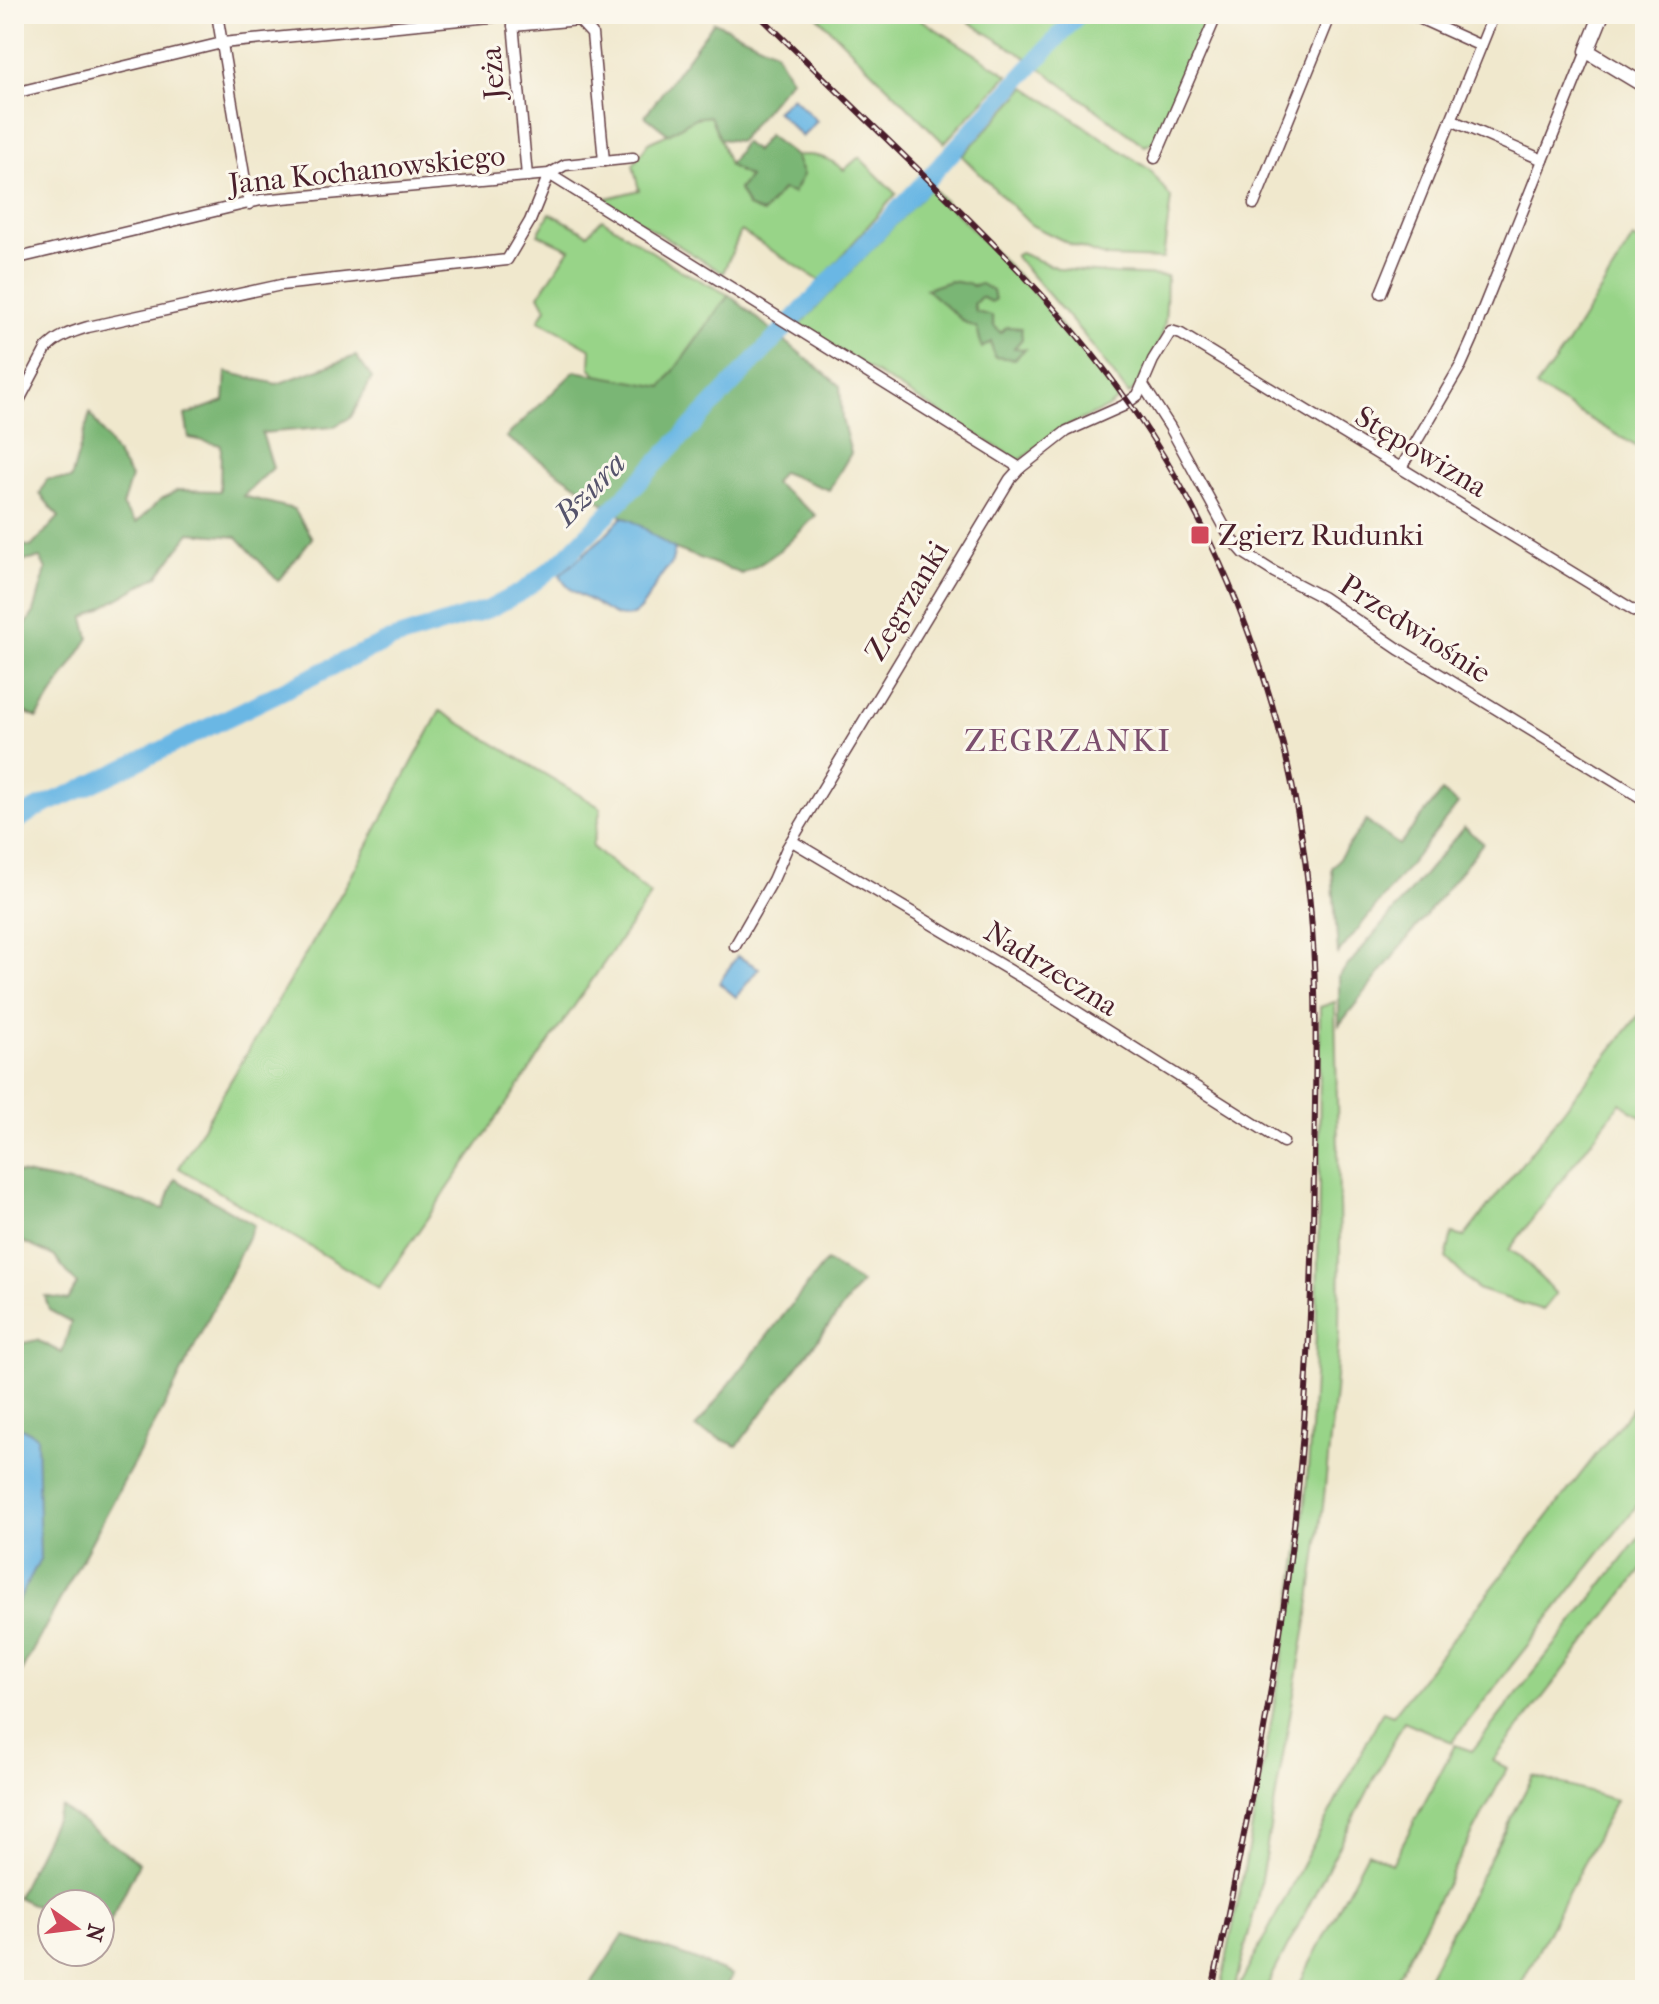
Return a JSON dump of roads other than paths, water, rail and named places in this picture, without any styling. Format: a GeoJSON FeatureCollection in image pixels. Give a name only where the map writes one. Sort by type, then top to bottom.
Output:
{"type":"FeatureCollection","features":[{"type":"Feature","properties":{"kind":"street"},"geometry":{"type":"LineString","coordinates":[[217,14],[249,204]]}},
{"type":"Feature","properties":{"kind":"street"},"geometry":{"type":"LineString","coordinates":[[1155,158],[1217,14]]}},
{"type":"Feature","properties":{"kind":"street"},"geometry":{"type":"LineString","coordinates":[[1254,204],[1331,14]]}},
{"type":"Feature","properties":{"kind":"street"},"geometry":{"type":"LineString","coordinates":[[1410,14],[1481,46]]}},
{"type":"Feature","properties":{"kind":"street"},"geometry":{"type":"LineString","coordinates":[[1381,293],[1494,14]]}},
{"type":"Feature","properties":{"kind":"street"},"geometry":{"type":"LineString","coordinates":[[1401,468],[1461,365],[1473,338],[1602,14]]}},
{"type":"Feature","properties":{"kind":"street"},"geometry":{"type":"LineString","coordinates":[[14,93],[222,43],[512,18],[579,20],[592,34],[604,161]]}},
{"type":"Feature","properties":{"kind":"street","name":"Jeża"},"geometry":{"type":"LineString","coordinates":[[512,18],[527,176]]}},
{"type":"Feature","properties":{"kind":"street"},"geometry":{"type":"LineString","coordinates":[[1589,46],[1645,75]]}},
{"type":"Feature","properties":{"kind":"street"},"geometry":{"type":"LineString","coordinates":[[1589,46],[1645,86]]}},
{"type":"Feature","properties":{"kind":"street"},"geometry":{"type":"LineString","coordinates":[[1451,120],[1543,160]]}},
{"type":"Feature","properties":{"kind":"street","name":"Jana Kochanowskiego"},"geometry":{"type":"LineString","coordinates":[[14,259],[261,200],[549,174],[565,165],[633,158]]}},
{"type":"Feature","properties":{"kind":"street"},"geometry":{"type":"LineString","coordinates":[[14,410],[46,349],[64,335],[80,329],[281,285],[507,260],[530,221],[549,174],[1020,468]]}},
{"type":"Feature","properties":{"kind":"street","name":"Stępowizna"},"geometry":{"type":"LineString","coordinates":[[1171,331],[1181,334],[1645,617]]}},
{"type":"Feature","properties":{"kind":"street","name":"Zegrzanki"},"geometry":{"type":"LineString","coordinates":[[735,946],[792,841],[1005,486],[1020,468],[1067,431],[1123,406],[1138,395],[1151,364],[1171,331]]}},
{"type":"Feature","properties":{"kind":"street","name":"Przedwiośnie"},"geometry":{"type":"LineString","coordinates":[[1143,385],[1170,427],[1230,537],[1244,553],[1322,597],[1400,650],[1645,800]]}},
{"type":"Feature","properties":{"kind":"street","name":"Nadrzeczna"},"geometry":{"type":"LineString","coordinates":[[792,841],[1023,978],[1283,1142]]}},
{"type":"Feature","properties":{"kind":"water"},"geometry":{"type":"Polygon","coordinates":[[[792,97],[817,121],[802,137],[776,111],[792,97]]]}},
{"type":"Feature","properties":{"kind":"water"},"geometry":{"type":"Polygon","coordinates":[[[622,517],[675,549],[671,565],[647,600],[634,614],[625,617],[612,614],[574,591],[560,575],[622,517]]]}},
{"type":"Feature","properties":{"kind":"water"},"geometry":{"type":"Polygon","coordinates":[[[737,956],[759,968],[736,997],[719,983],[737,956]]]}},
{"type":"Feature","properties":{"kind":"water"},"geometry":{"type":"Polygon","coordinates":[[[14,1424],[37,1436],[40,1559],[14,1609],[14,1424]]]}},
{"type":"Feature","properties":{"kind":"waterway","name":"Bzura"},"geometry":{"type":"LineString","coordinates":[[14,823],[35,809],[344,661],[391,640],[489,609],[523,591],[565,558],[629,492],[936,170],[1079,14]]}},
{"type":"Feature","properties":{"kind":"waterway"},"geometry":{"type":"LineString","coordinates":[[14,810],[35,809]]}},
{"type":"Feature","properties":{"kind":"railway"},"geometry":{"type":"LineString","coordinates":[[758,14],[1020,271],[1075,333],[1127,400],[1184,492],[1214,551],[1240,611],[1281,735],[1305,864],[1314,959],[1314,1169],[1307,1376],[1294,1531],[1280,1634],[1212,1990]]}},
{"type":"Feature","properties":{"kind":"place","name":"Zgierz Rudunki"},"geometry":{"type":"Point","coordinates":[1200,535]}},
{"type":"Feature","properties":{"kind":"district","name":"ZEGRZANKI"},"geometry":{"type":"Point","coordinates":[1068,740]}}]}
